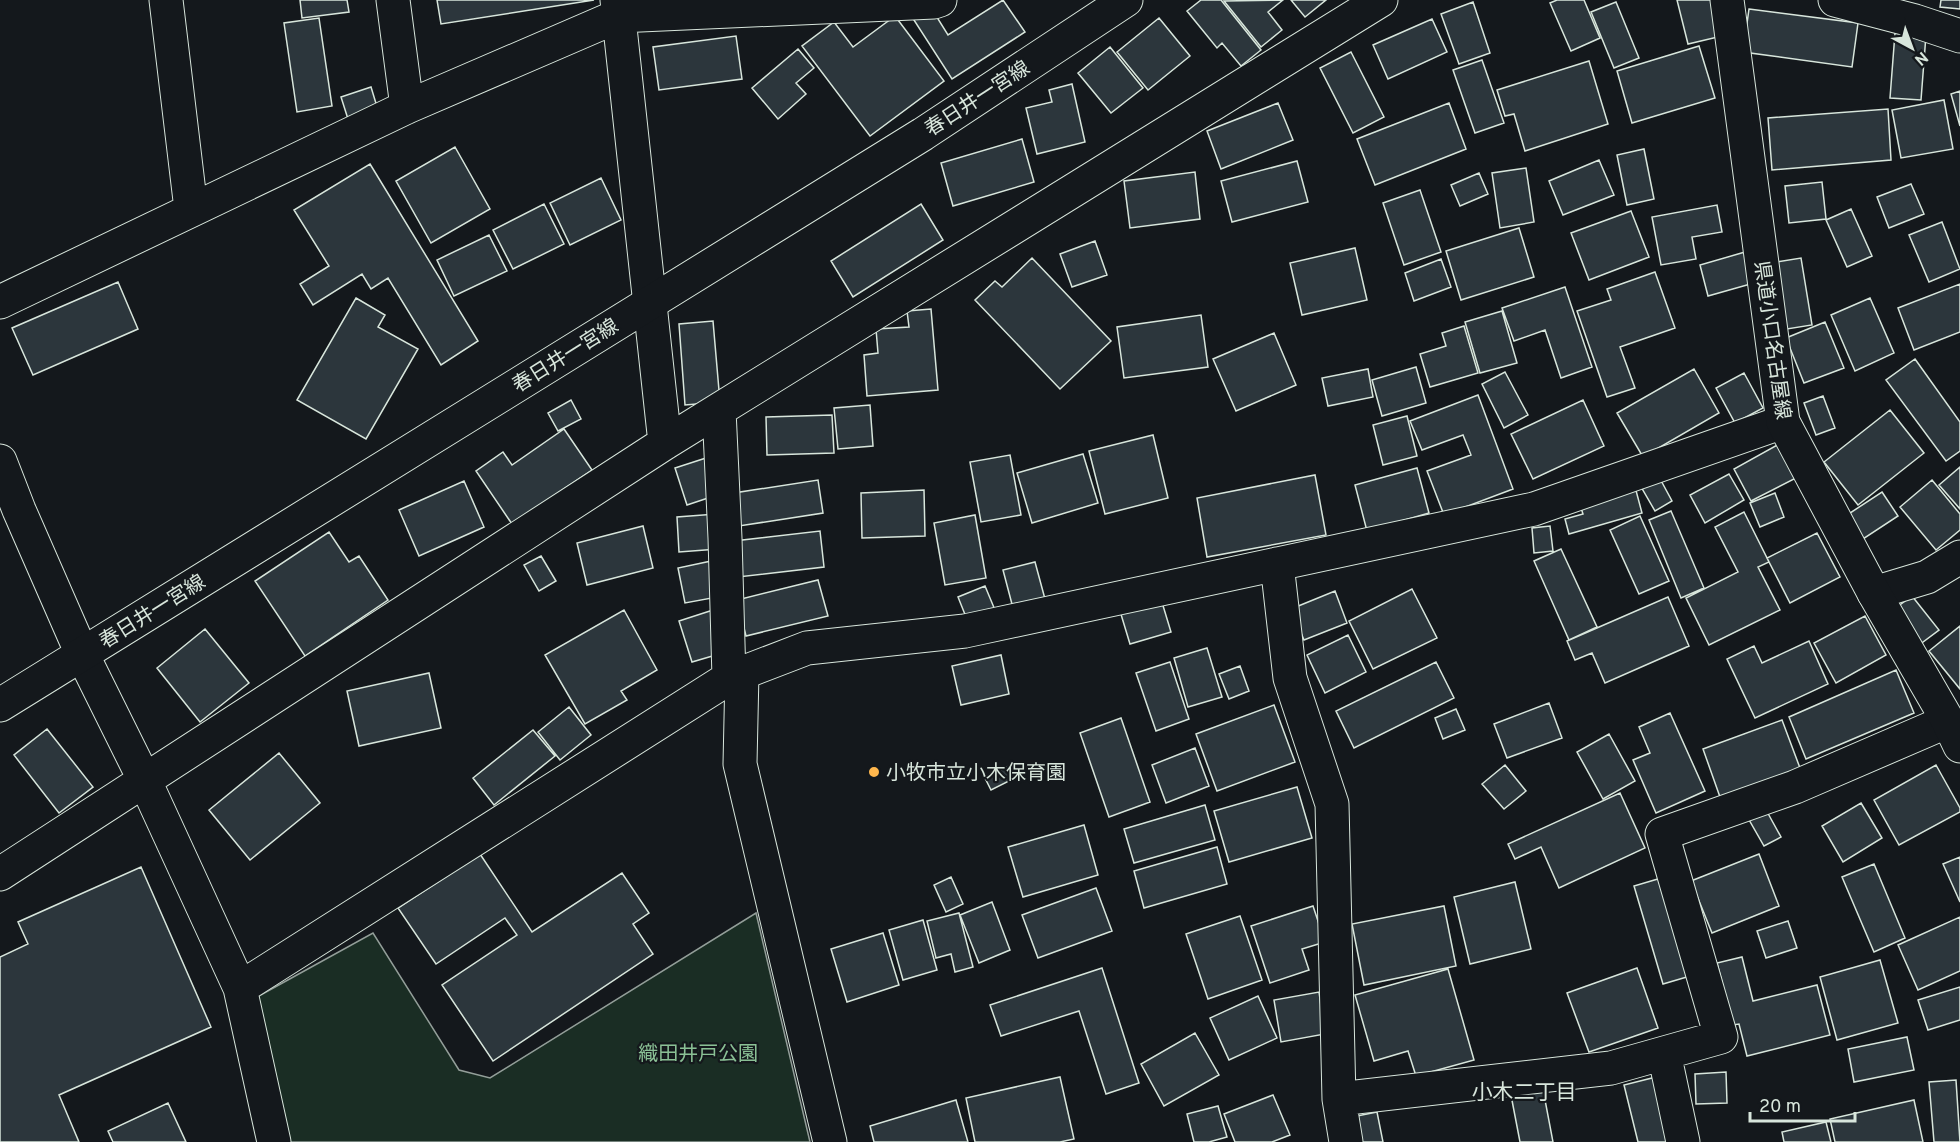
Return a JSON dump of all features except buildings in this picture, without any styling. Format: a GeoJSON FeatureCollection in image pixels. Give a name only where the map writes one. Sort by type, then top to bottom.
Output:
{"type":"FeatureCollection","features":[{"type":"Feature","properties":{"kind":"street"},"geometry":{"type":"LineString","coordinates":[[166,0],[191,209]]}},
{"type":"Feature","properties":{"kind":"street"},"geometry":{"type":"LineString","coordinates":[[393,0],[407,107]]}},
{"type":"Feature","properties":{"kind":"street"},"geometry":{"type":"LineString","coordinates":[[0,302],[617,8],[890,4],[940,0]]}},
{"type":"Feature","properties":{"kind":"street","name":"春日井一宮線"},"geometry":{"type":"LineString","coordinates":[[0,705],[923,134],[1126,0]]}},
{"type":"Feature","properties":{"kind":"street"},"geometry":{"type":"LineString","coordinates":[[0,874],[665,443],[1381,0]]}},
{"type":"Feature","properties":{"kind":"street","name":"県道小口名古屋線"},"geometry":{"type":"LineString","coordinates":[[1727,0],[1783,422],[1874,593],[1954,733]]}},
{"type":"Feature","properties":{"kind":"street"},"geometry":{"type":"LineString","coordinates":[[1835,0],[1916,21],[1960,36]]}},
{"type":"Feature","properties":{"kind":"street"},"geometry":{"type":"LineString","coordinates":[[617,8],[665,443]]}},
{"type":"Feature","properties":{"kind":"street"},"geometry":{"type":"LineString","coordinates":[[719,410],[740,764],[830,1142]]}},
{"type":"Feature","properties":{"kind":"street"},"geometry":{"type":"LineString","coordinates":[[240,988],[735,675],[807,648],[965,631],[1534,509],[1783,422]]}},
{"type":"Feature","properties":{"kind":"street"},"geometry":{"type":"LineString","coordinates":[[0,461],[82,654],[144,779],[240,988],[274,1142]]}},
{"type":"Feature","properties":{"kind":"street"},"geometry":{"type":"LineString","coordinates":[[1874,593],[1928,577],[1960,557]]}},
{"type":"Feature","properties":{"kind":"street"},"geometry":{"type":"LineString","coordinates":[[1277,564],[1290,678],[1332,804],[1339,1099],[1346,1142]]}},
{"type":"Feature","properties":{"kind":"street"},"geometry":{"type":"LineString","coordinates":[[1339,1099],[1611,1068],[1721,1037],[1662,834],[1954,733]]}},
{"type":"Feature","properties":{"kind":"street"},"geometry":{"type":"LineString","coordinates":[[1664,1053],[1683,1142]]}},
{"type":"Feature","properties":{"kind":"green space","name":"織田井戸公園"},"geometry":{"type":"Polygon","coordinates":[[[756,913],[810,1142],[290,1142],[257,997],[373,933],[459,1070],[490,1078],[756,913]]]}},
{"type":"Feature","properties":{"kind":"place","name":"小牧市立小木保育園"},"geometry":{"type":"Point","coordinates":[874,772]}},
{"type":"Feature","properties":{"kind":"district","name":"小木二丁目"},"geometry":{"type":"Point","coordinates":[1524,1092]}}]}
